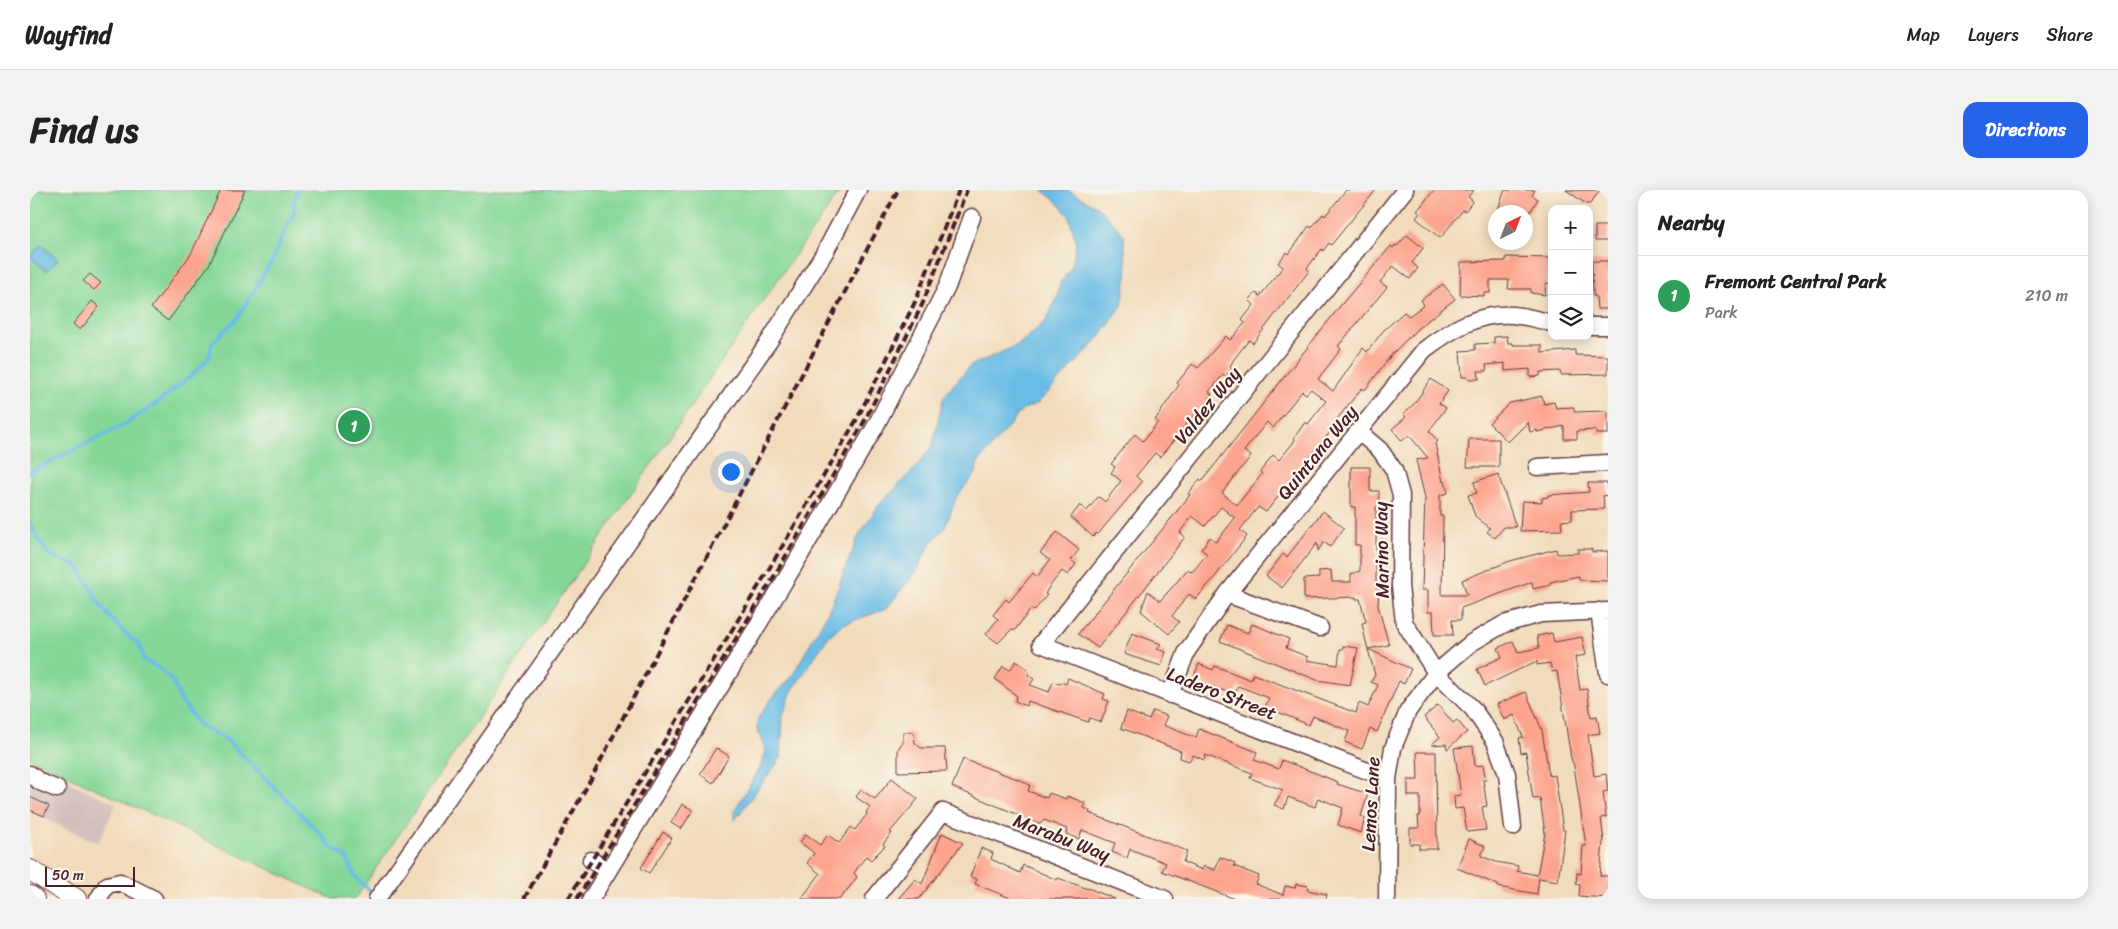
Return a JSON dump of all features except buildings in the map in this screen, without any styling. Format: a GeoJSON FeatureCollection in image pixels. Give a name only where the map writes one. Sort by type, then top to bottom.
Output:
{"type":"FeatureCollection","features":[{"type":"Feature","properties":{"kind":"main road"},"geometry":{"type":"LineString","coordinates":[[30,870],[76,899]]}},
{"type":"Feature","properties":{"kind":"main road"},"geometry":{"type":"LineString","coordinates":[[30,896],[34,899]]}},
{"type":"Feature","properties":{"kind":"street"},"geometry":{"type":"LineString","coordinates":[[379,896],[770,340],[825,252],[858,190]]}},
{"type":"Feature","properties":{"kind":"street","name":"Valdez Way"},"geometry":{"type":"LineString","coordinates":[[1041,644],[1404,190]]}},
{"type":"Feature","properties":{"kind":"street"},"geometry":{"type":"LineString","coordinates":[[591,899],[876,427],[947,287],[972,217]]}},
{"type":"Feature","properties":{"kind":"street","name":"Quintana Way"},"geometry":{"type":"LineString","coordinates":[[1170,695],[1187,651],[1227,594],[1424,350],[1452,330],[1483,317],[1513,314],[1548,322]]}},
{"type":"Feature","properties":{"kind":"street"},"geometry":{"type":"LineString","coordinates":[[1593,326],[1608,326]]}},
{"type":"Feature","properties":{"kind":"street","name":"Marino Way"},"geometry":{"type":"LineString","coordinates":[[1359,432],[1380,450],[1394,470],[1401,495],[1400,586],[1404,622],[1436,672],[1473,709],[1495,741],[1507,774],[1513,827]]}},
{"type":"Feature","properties":{"kind":"street"},"geometry":{"type":"LineString","coordinates":[[1537,467],[1608,464]]}},
{"type":"Feature","properties":{"kind":"street"},"geometry":{"type":"LineString","coordinates":[[1227,594],[1320,628]]}},
{"type":"Feature","properties":{"kind":"street"},"geometry":{"type":"LineString","coordinates":[[1604,611],[1608,674]]}},
{"type":"Feature","properties":{"kind":"street","name":"Lemos Lane"},"geometry":{"type":"LineString","coordinates":[[1387,899],[1388,779],[1393,748],[1408,711],[1436,672],[1471,643],[1504,624],[1541,614],[1604,611]]}},
{"type":"Feature","properties":{"kind":"street","name":"Ladero Street"},"geometry":{"type":"LineString","coordinates":[[1041,644],[1388,779]]}},
{"type":"Feature","properties":{"kind":"street"},"geometry":{"type":"LineString","coordinates":[[30,774],[40,782],[57,789]]}},
{"type":"Feature","properties":{"kind":"street","name":"Marabu Way"},"geometry":{"type":"LineString","coordinates":[[874,899],[943,812],[1165,899]]}},
{"type":"Feature","properties":{"kind":"street"},"geometry":{"type":"LineString","coordinates":[[591,860],[608,871]]}},
{"type":"Feature","properties":{"kind":"street"},"geometry":{"type":"LineString","coordinates":[[98,899],[107,884],[120,882],[154,899]]}},
{"type":"Feature","properties":{"kind":"shaded area"},"geometry":{"type":"Polygon","coordinates":[[[30,764],[116,804],[98,843],[30,812],[30,764]]]}},
{"type":"Feature","properties":{"kind":"green space"},"geometry":{"type":"Polygon","coordinates":[[[30,190],[841,190],[762,302],[355,899],[333,899],[30,758],[30,190]]]}},
{"type":"Feature","properties":{"kind":"water"},"geometry":{"type":"Polygon","coordinates":[[[1042,190],[1067,190],[1098,207],[1124,235],[1127,276],[1122,306],[1100,337],[1038,403],[1022,410],[977,464],[976,473],[957,496],[945,527],[929,546],[916,572],[886,609],[841,625],[828,637],[792,691],[783,715],[781,758],[734,821],[734,811],[760,768],[766,751],[757,729],[758,718],[773,697],[791,678],[829,610],[858,537],[878,506],[917,466],[932,446],[944,396],[970,366],[1018,345],[1046,321],[1058,296],[1060,283],[1072,267],[1076,241],[1069,216],[1057,202],[1042,190]]]}},
{"type":"Feature","properties":{"kind":"water"},"geometry":{"type":"Polygon","coordinates":[[[41,245],[58,259],[47,271],[30,257],[41,245]]]}},
{"type":"Feature","properties":{"kind":"waterway"},"geometry":{"type":"LineString","coordinates":[[30,472],[127,423],[158,402],[192,375],[209,358],[212,343],[238,317],[273,259],[286,227],[294,215],[297,190]]}},
{"type":"Feature","properties":{"kind":"waterway"},"geometry":{"type":"LineString","coordinates":[[30,525],[49,555],[79,567],[104,610],[119,628],[139,644],[144,660],[161,669],[173,682],[180,699],[199,725],[227,740],[318,831],[330,846],[346,857],[356,877],[374,895]]}},
{"type":"Feature","properties":{"kind":"railway"},"geometry":{"type":"LineString","coordinates":[[524,899],[590,781],[898,190]]}},
{"type":"Feature","properties":{"kind":"railway"},"geometry":{"type":"LineString","coordinates":[[568,899],[766,574],[857,419],[915,302],[959,190]]}},
{"type":"Feature","properties":{"kind":"railway"},"geometry":{"type":"LineString","coordinates":[[577,899],[773,578],[864,422],[922,305],[967,190]]}},
{"type":"Feature","properties":{"kind":"place","name":"Fremont Central Park"},"geometry":{"type":"Point","coordinates":[354,426]}}]}
